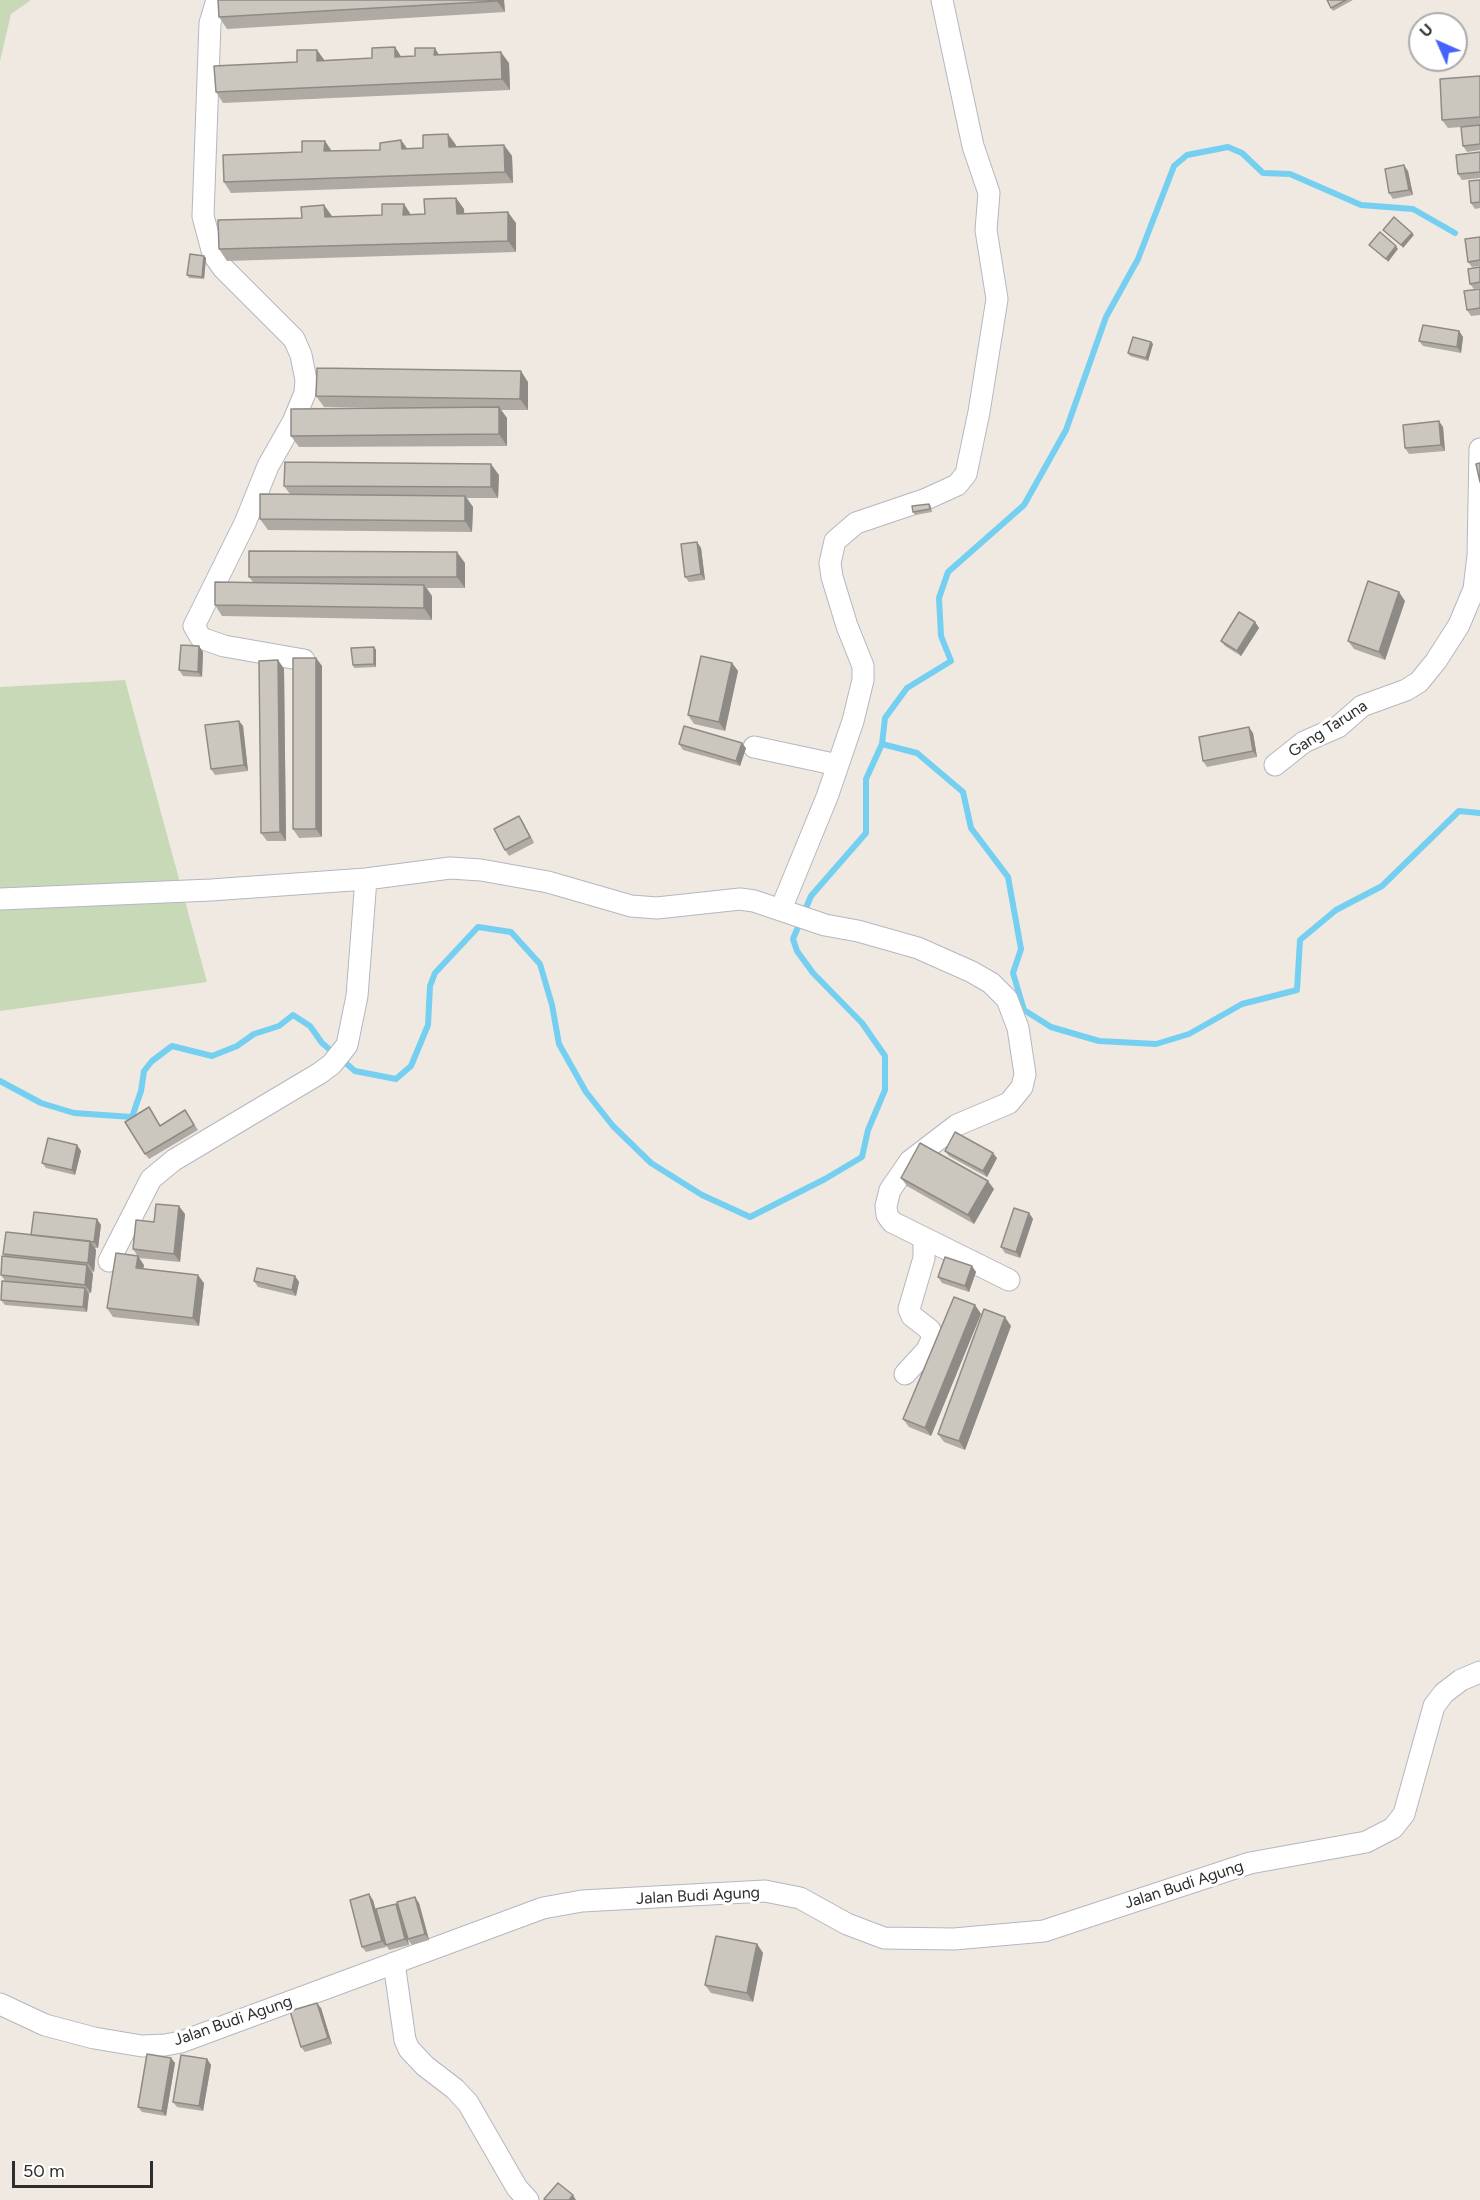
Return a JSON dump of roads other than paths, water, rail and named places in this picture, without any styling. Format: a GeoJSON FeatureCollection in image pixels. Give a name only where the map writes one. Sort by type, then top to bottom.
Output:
{"type":"FeatureCollection","features":[{"type":"Feature","properties":{"kind":"street"},"geometry":{"type":"LineString","coordinates":[[217,0],[210,23],[203,216],[213,254],[223,268],[294,339],[301,355],[306,380],[305,393],[293,422],[268,466],[245,523],[194,626],[201,638],[224,646],[304,660]]}},
{"type":"Feature","properties":{"kind":"street"},"geometry":{"type":"LineString","coordinates":[[787,911],[854,721],[864,672],[832,577],[830,563],[835,541],[856,523],[951,490],[966,474],[995,315],[996,286],[986,230],[989,193],[973,146],[942,0]]}},
{"type":"Feature","properties":{"kind":"street","name":"Gang Taruna"},"geometry":{"type":"LineString","coordinates":[[1275,765],[1304,742],[1338,727],[1362,706],[1419,682],[1436,661],[1459,625],[1474,589],[1478,556],[1480,449]]}},
{"type":"Feature","properties":{"kind":"street"},"geometry":{"type":"LineString","coordinates":[[754,747],[838,765]]}},
{"type":"Feature","properties":{"kind":"street"},"geometry":{"type":"LineString","coordinates":[[0,898],[211,890],[366,879],[439,868],[481,870],[548,882],[631,906],[657,908],[740,899],[787,911],[825,925],[888,939],[972,972],[991,983],[1008,999],[1013,1010],[1024,1062],[1022,1087],[1009,1103],[957,1125],[940,1135],[910,1161],[890,1190],[885,1206],[892,1222],[1009,1280]]}},
{"type":"Feature","properties":{"kind":"street"},"geometry":{"type":"LineString","coordinates":[[109,1261],[151,1179],[174,1160],[332,1064],[347,1045],[357,996],[366,879]]}},
{"type":"Feature","properties":{"kind":"street"},"geometry":{"type":"LineString","coordinates":[[905,1374],[927,1350],[932,1339],[930,1330],[912,1316],[909,1309],[924,1258],[924,1238]]}},
{"type":"Feature","properties":{"kind":"street","name":"Jalan Budi Agung"},"geometry":{"type":"LineString","coordinates":[[0,2004],[45,2025],[94,2038],[142,2046],[165,2045],[181,2042],[557,1904],[765,1891],[800,1898],[847,1924],[891,1939],[954,1939],[1044,1931],[1250,1863],[1366,1842],[1393,1828],[1404,1815],[1434,1706],[1444,1693],[1461,1680],[1480,1672]]}},
{"type":"Feature","properties":{"kind":"street"},"geometry":{"type":"LineString","coordinates":[[394,1963],[405,2040],[410,2049],[425,2066],[468,2103],[517,2188],[528,2200]]}},
{"type":"Feature","properties":{"kind":"waterway"},"geometry":{"type":"LineString","coordinates":[[1455,233],[1413,209],[1361,205],[1290,174],[1263,173],[1242,153],[1228,147],[1187,155],[1174,166],[1138,259],[1106,317],[1066,430],[1024,505],[948,572],[939,598],[941,636],[951,661],[907,688],[885,718],[882,744],[917,753],[963,792],[971,828],[1008,877],[1021,949],[1013,973],[1024,1010],[1051,1027],[1099,1041],[1156,1044],[1189,1034],[1242,1004],[1297,990],[1300,940],[1336,910],[1382,886],[1459,811],[1480,813]]}},
{"type":"Feature","properties":{"kind":"waterway"},"geometry":{"type":"LineString","coordinates":[[0,1081],[41,1103],[74,1113],[132,1117],[141,1091],[144,1071],[152,1061],[172,1046],[212,1056],[237,1046],[254,1034],[279,1026],[293,1015],[310,1026],[322,1043],[355,1071],[396,1079],[411,1066],[428,1025],[430,986],[435,973],[478,927],[511,932],[540,964],[552,1005],[559,1044],[586,1092],[613,1126],[651,1163],[702,1195],[750,1217],[825,1179],[862,1157],[868,1130],[885,1090],[885,1056],[862,1023],[813,973],[797,951],[793,939],[811,896],[866,833],[866,779],[882,744]]}}]}
